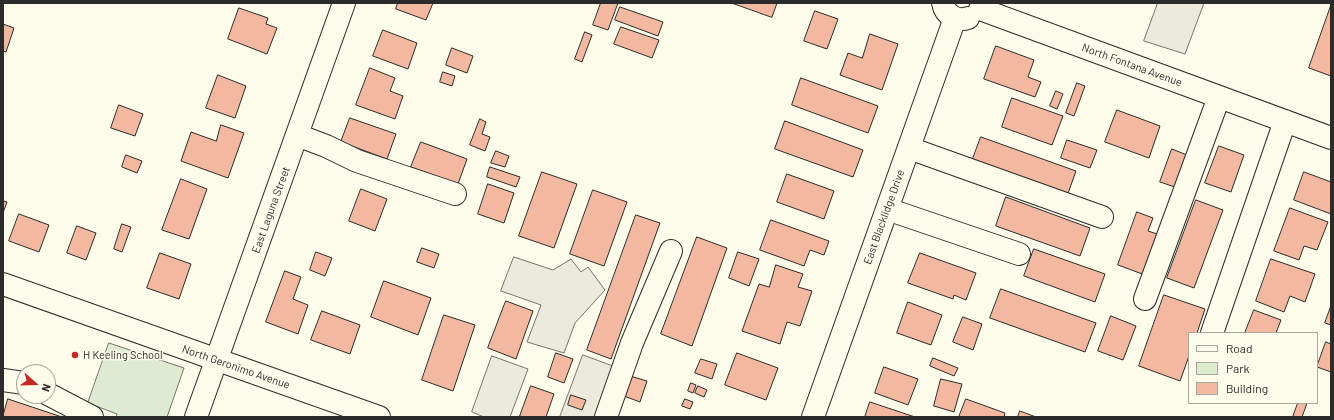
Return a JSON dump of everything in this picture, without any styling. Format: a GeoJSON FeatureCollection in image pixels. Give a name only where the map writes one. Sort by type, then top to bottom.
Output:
{"type":"FeatureCollection","features":[{"type":"Feature","properties":{"kind":"street","name":"East Laguna Street"},"geometry":{"type":"LineString","coordinates":[[196,417],[344,3]]}},
{"type":"Feature","properties":{"kind":"street"},"geometry":{"type":"LineString","coordinates":[[949,10],[967,19],[976,14],[981,6]]}},
{"type":"Feature","properties":{"kind":"street","name":"North Fontana Avenue"},"geometry":{"type":"LineString","coordinates":[[981,6],[1331,138]]}},
{"type":"Feature","properties":{"kind":"street","name":"East Blacklidge Drive"},"geometry":{"type":"LineString","coordinates":[[813,417],[908,148],[949,10]]}},
{"type":"Feature","properties":{"kind":"street"},"geometry":{"type":"LineString","coordinates":[[1145,299],[1219,97]]}},
{"type":"Feature","properties":{"kind":"street"},"geometry":{"type":"LineString","coordinates":[[1212,332],[1285,121]]}},
{"type":"Feature","properties":{"kind":"street"},"geometry":{"type":"LineString","coordinates":[[297,135],[326,146],[357,161],[456,194]]}},
{"type":"Feature","properties":{"kind":"street"},"geometry":{"type":"LineString","coordinates":[[908,148],[1102,217]]}},
{"type":"Feature","properties":{"kind":"street"},"geometry":{"type":"LineString","coordinates":[[887,209],[1019,254]]}},
{"type":"Feature","properties":{"kind":"street"},"geometry":{"type":"LineString","coordinates":[[606,417],[632,343],[671,251]]}},
{"type":"Feature","properties":{"kind":"street","name":"North Geronimo Avenue"},"geometry":{"type":"LineString","coordinates":[[3,284],[379,417]]}},
{"type":"Feature","properties":{"kind":"street"},"geometry":{"type":"LineString","coordinates":[[3,380],[16,382]]}},
{"type":"Feature","properties":{"kind":"street"},"geometry":{"type":"LineString","coordinates":[[56,398],[92,417]]}},
{"type":"Feature","properties":{"kind":"green space"},"geometry":{"type":"Polygon","coordinates":[[[109,343],[184,368],[167,417],[116,417],[117,414],[88,403],[109,343]]]}},
{"type":"Feature","properties":{"kind":"shaded area"},"geometry":{"type":"Polygon","coordinates":[[[1158,3],[1204,3],[1185,54],[1144,41],[1158,3]]]}},
{"type":"Feature","properties":{"kind":"shaded area"},"geometry":{"type":"Polygon","coordinates":[[[514,257],[553,270],[571,259],[581,272],[588,267],[605,290],[575,323],[564,353],[527,342],[541,305],[501,291],[514,257]]]}},
{"type":"Feature","properties":{"kind":"shaded area"},"geometry":{"type":"Polygon","coordinates":[[[583,355],[613,366],[595,417],[560,417],[583,355]]]}},
{"type":"Feature","properties":{"kind":"shaded area"},"geometry":{"type":"Polygon","coordinates":[[[492,356],[528,369],[510,417],[484,417],[472,412],[492,356]]]}},
{"type":"Feature","properties":{"kind":"building"},"geometry":{"type":"Polygon","coordinates":[[[398,3],[433,3],[426,20],[396,9],[398,3]]]}},
{"type":"Feature","properties":{"kind":"building"},"geometry":{"type":"Polygon","coordinates":[[[601,3],[618,3],[608,30],[593,25],[601,3]]]}},
{"type":"Feature","properties":{"kind":"building"},"geometry":{"type":"Polygon","coordinates":[[[732,3],[777,3],[772,17],[732,3]]]}},
{"type":"Feature","properties":{"kind":"building"},"geometry":{"type":"Polygon","coordinates":[[[1331,5],[1331,76],[1309,68],[1331,5]]]}},
{"type":"Feature","properties":{"kind":"building"},"geometry":{"type":"Polygon","coordinates":[[[620,7],[663,22],[658,36],[615,20],[620,7]]]}},
{"type":"Feature","properties":{"kind":"building"},"geometry":{"type":"Polygon","coordinates":[[[239,8],[268,18],[266,24],[277,28],[267,54],[228,39],[239,8]]]}},
{"type":"Feature","properties":{"kind":"building"},"geometry":{"type":"Polygon","coordinates":[[[815,11],[838,19],[827,49],[804,41],[815,11]]]}},
{"type":"Feature","properties":{"kind":"building"},"geometry":{"type":"Polygon","coordinates":[[[3,24],[14,28],[6,52],[3,51],[3,24]]]}},
{"type":"Feature","properties":{"kind":"building"},"geometry":{"type":"Polygon","coordinates":[[[621,27],[659,40],[652,58],[614,44],[621,27]]]}},
{"type":"Feature","properties":{"kind":"building"},"geometry":{"type":"Polygon","coordinates":[[[383,30],[417,43],[408,69],[373,56],[383,30]]]}},
{"type":"Feature","properties":{"kind":"building"},"geometry":{"type":"Polygon","coordinates":[[[585,32],[592,35],[582,62],[575,59],[585,32]]]}},
{"type":"Feature","properties":{"kind":"building"},"geometry":{"type":"Polygon","coordinates":[[[870,34],[898,44],[882,90],[840,75],[848,53],[862,58],[870,34]]]}},
{"type":"Feature","properties":{"kind":"building"},"geometry":{"type":"Polygon","coordinates":[[[996,46],[1034,60],[1028,77],[1041,82],[1035,97],[984,79],[996,46]]]}},
{"type":"Feature","properties":{"kind":"building"},"geometry":{"type":"Polygon","coordinates":[[[452,48],[473,56],[467,73],[446,65],[452,48]]]}},
{"type":"Feature","properties":{"kind":"building"},"geometry":{"type":"Polygon","coordinates":[[[370,68],[395,78],[390,91],[403,96],[395,119],[356,105],[370,68]]]}},
{"type":"Feature","properties":{"kind":"building"},"geometry":{"type":"Polygon","coordinates":[[[443,72],[455,76],[452,86],[440,82],[443,72]]]}},
{"type":"Feature","properties":{"kind":"building"},"geometry":{"type":"Polygon","coordinates":[[[218,75],[246,86],[235,118],[206,108],[218,75]]]}},
{"type":"Feature","properties":{"kind":"building"},"geometry":{"type":"Polygon","coordinates":[[[801,78],[878,106],[868,133],[792,105],[801,78]]]}},
{"type":"Feature","properties":{"kind":"building"},"geometry":{"type":"Polygon","coordinates":[[[1077,83],[1085,86],[1074,116],[1066,113],[1077,83]]]}},
{"type":"Feature","properties":{"kind":"building"},"geometry":{"type":"Polygon","coordinates":[[[1056,91],[1063,94],[1057,109],[1050,106],[1056,91]]]}},
{"type":"Feature","properties":{"kind":"building"},"geometry":{"type":"Polygon","coordinates":[[[1012,98],[1063,116],[1052,145],[1002,127],[1012,98]]]}},
{"type":"Feature","properties":{"kind":"building"},"geometry":{"type":"Polygon","coordinates":[[[119,105],[143,114],[135,136],[111,128],[119,105]]]}},
{"type":"Feature","properties":{"kind":"building"},"geometry":{"type":"Polygon","coordinates":[[[1117,110],[1160,126],[1149,158],[1105,142],[1117,110]]]}},
{"type":"Feature","properties":{"kind":"building"},"geometry":{"type":"Polygon","coordinates":[[[350,118],[396,134],[387,159],[341,142],[350,118]]]}},
{"type":"Feature","properties":{"kind":"building"},"geometry":{"type":"Polygon","coordinates":[[[480,119],[486,122],[482,134],[490,137],[485,151],[470,145],[480,119]]]}},
{"type":"Feature","properties":{"kind":"building"},"geometry":{"type":"Polygon","coordinates":[[[785,121],[863,150],[853,177],[775,149],[785,121]]]}},
{"type":"Feature","properties":{"kind":"building"},"geometry":{"type":"Polygon","coordinates":[[[221,125],[244,133],[228,178],[181,161],[191,132],[216,141],[221,125]]]}},
{"type":"Feature","properties":{"kind":"building"},"geometry":{"type":"Polygon","coordinates":[[[981,137],[1076,171],[1066,199],[971,164],[981,137]]]}},
{"type":"Feature","properties":{"kind":"building"},"geometry":{"type":"Polygon","coordinates":[[[1067,140],[1097,150],[1090,168],[1061,158],[1067,140]]]}},
{"type":"Feature","properties":{"kind":"building"},"geometry":{"type":"Polygon","coordinates":[[[421,142],[467,159],[458,184],[411,167],[421,142]]]}},
{"type":"Feature","properties":{"kind":"building"},"geometry":{"type":"Polygon","coordinates":[[[1219,146],[1244,155],[1231,192],[1205,183],[1219,146]]]}},
{"type":"Feature","properties":{"kind":"building"},"geometry":{"type":"Polygon","coordinates":[[[1172,149],[1187,155],[1175,187],[1160,182],[1172,149]]]}},
{"type":"Feature","properties":{"kind":"building"},"geometry":{"type":"Polygon","coordinates":[[[496,151],[509,156],[505,167],[491,163],[496,151]]]}},
{"type":"Feature","properties":{"kind":"building"},"geometry":{"type":"Polygon","coordinates":[[[126,155],[142,161],[137,173],[122,167],[126,155]]]}},
{"type":"Feature","properties":{"kind":"building"},"geometry":{"type":"Polygon","coordinates":[[[490,167],[520,177],[516,187],[487,177],[490,167]]]}},
{"type":"Feature","properties":{"kind":"building"},"geometry":{"type":"Polygon","coordinates":[[[542,172],[577,184],[554,248],[519,236],[542,172]]]}},
{"type":"Feature","properties":{"kind":"building"},"geometry":{"type":"Polygon","coordinates":[[[1304,172],[1331,182],[1331,214],[1294,200],[1304,172]]]}},
{"type":"Feature","properties":{"kind":"building"},"geometry":{"type":"Polygon","coordinates":[[[787,174],[834,191],[824,219],[777,202],[787,174]]]}},
{"type":"Feature","properties":{"kind":"building"},"geometry":{"type":"Polygon","coordinates":[[[181,179],[207,189],[189,239],[162,230],[181,179]]]}},
{"type":"Feature","properties":{"kind":"building"},"geometry":{"type":"Polygon","coordinates":[[[488,184],[514,193],[504,223],[478,214],[488,184]]]}},
{"type":"Feature","properties":{"kind":"building"},"geometry":{"type":"Polygon","coordinates":[[[361,189],[387,199],[375,231],[349,221],[361,189]]]}},
{"type":"Feature","properties":{"kind":"building"},"geometry":{"type":"Polygon","coordinates":[[[593,190],[627,202],[604,266],[570,254],[593,190]]]}},
{"type":"Feature","properties":{"kind":"building"},"geometry":{"type":"Polygon","coordinates":[[[1006,197],[1090,228],[1080,256],[996,226],[1006,197]]]}},
{"type":"Feature","properties":{"kind":"building"},"geometry":{"type":"Polygon","coordinates":[[[1196,200],[1223,210],[1194,288],[1167,278],[1196,200]]]}},
{"type":"Feature","properties":{"kind":"building"},"geometry":{"type":"Polygon","coordinates":[[[3,201],[7,202],[3,213],[3,201]]]}},
{"type":"Feature","properties":{"kind":"building"},"geometry":{"type":"Polygon","coordinates":[[[1290,208],[1328,222],[1317,250],[1304,246],[1299,260],[1274,251],[1290,208]]]}},
{"type":"Feature","properties":{"kind":"building"},"geometry":{"type":"Polygon","coordinates":[[[1137,212],[1153,218],[1148,231],[1160,235],[1145,275],[1118,265],[1137,212]]]}},
{"type":"Feature","properties":{"kind":"building"},"geometry":{"type":"Polygon","coordinates":[[[19,214],[49,225],[39,252],[9,241],[19,214]]]}},
{"type":"Feature","properties":{"kind":"building"},"geometry":{"type":"Polygon","coordinates":[[[636,215],[660,223],[611,359],[587,350],[636,215]]]}},
{"type":"Feature","properties":{"kind":"building"},"geometry":{"type":"Polygon","coordinates":[[[771,220],[829,241],[824,255],[810,250],[804,266],[760,250],[771,220]]]}},
{"type":"Feature","properties":{"kind":"building"},"geometry":{"type":"Polygon","coordinates":[[[122,224],[131,227],[122,252],[114,249],[122,224]]]}},
{"type":"Feature","properties":{"kind":"building"},"geometry":{"type":"Polygon","coordinates":[[[77,226],[96,233],[86,260],[67,253],[77,226]]]}},
{"type":"Feature","properties":{"kind":"building"},"geometry":{"type":"Polygon","coordinates":[[[697,237],[727,248],[692,346],[661,334],[697,237]]]}},
{"type":"Feature","properties":{"kind":"building"},"geometry":{"type":"Polygon","coordinates":[[[422,248],[439,254],[434,268],[417,262],[422,248]]]}},
{"type":"Feature","properties":{"kind":"building"},"geometry":{"type":"Polygon","coordinates":[[[1034,249],[1105,274],[1095,302],[1024,276],[1034,249]]]}},
{"type":"Feature","properties":{"kind":"building"},"geometry":{"type":"Polygon","coordinates":[[[316,252],[332,258],[325,276],[310,270],[316,252]]]}},
{"type":"Feature","properties":{"kind":"building"},"geometry":{"type":"Polygon","coordinates":[[[738,252],[759,259],[749,286],[729,278],[738,252]]]}},
{"type":"Feature","properties":{"kind":"building"},"geometry":{"type":"Polygon","coordinates":[[[160,253],[191,264],[179,299],[147,288],[160,253]]]}},
{"type":"Feature","properties":{"kind":"building"},"geometry":{"type":"Polygon","coordinates":[[[920,253],[976,273],[966,300],[954,295],[953,299],[908,283],[920,253]]]}},
{"type":"Feature","properties":{"kind":"building"},"geometry":{"type":"Polygon","coordinates":[[[1271,259],[1315,274],[1305,302],[1290,296],[1284,312],[1256,301],[1271,259]]]}},
{"type":"Feature","properties":{"kind":"building"},"geometry":{"type":"Polygon","coordinates":[[[776,265],[803,274],[798,287],[812,291],[800,326],[787,322],[780,344],[742,331],[759,284],[769,287],[776,265]]]}},
{"type":"Feature","properties":{"kind":"building"},"geometry":{"type":"Polygon","coordinates":[[[285,271],[301,277],[293,299],[308,305],[298,334],[266,322],[285,271]]]}},
{"type":"Feature","properties":{"kind":"building"},"geometry":{"type":"Polygon","coordinates":[[[384,281],[431,298],[418,335],[371,317],[384,281]]]}},
{"type":"Feature","properties":{"kind":"building"},"geometry":{"type":"Polygon","coordinates":[[[1001,289],[1096,323],[1085,352],[990,318],[1001,289]]]}},
{"type":"Feature","properties":{"kind":"building"},"geometry":{"type":"Polygon","coordinates":[[[1164,295],[1205,309],[1197,332],[1188,332],[1188,359],[1180,381],[1139,366],[1164,295]]]}},
{"type":"Feature","properties":{"kind":"building"},"geometry":{"type":"Polygon","coordinates":[[[506,301],[533,311],[516,359],[488,348],[506,301]]]}},
{"type":"Feature","properties":{"kind":"building"},"geometry":{"type":"Polygon","coordinates":[[[908,302],[942,315],[931,345],[897,333],[908,302]]]}},
{"type":"Feature","properties":{"kind":"building"},"geometry":{"type":"Polygon","coordinates":[[[1331,306],[1331,325],[1325,323],[1331,306]]]}},
{"type":"Feature","properties":{"kind":"building"},"geometry":{"type":"Polygon","coordinates":[[[1254,310],[1281,320],[1276,332],[1245,332],[1254,310]]]}},
{"type":"Feature","properties":{"kind":"building"},"geometry":{"type":"Polygon","coordinates":[[[322,311],[360,325],[350,354],[311,340],[322,311]]]}},
{"type":"Feature","properties":{"kind":"building"},"geometry":{"type":"Polygon","coordinates":[[[444,315],[475,325],[453,391],[422,380],[444,315]]]}},
{"type":"Feature","properties":{"kind":"building"},"geometry":{"type":"Polygon","coordinates":[[[1111,316],[1136,326],[1123,360],[1098,351],[1111,316]]]}},
{"type":"Feature","properties":{"kind":"building"},"geometry":{"type":"Polygon","coordinates":[[[963,317],[982,324],[973,350],[953,342],[963,317]]]}},
{"type":"Feature","properties":{"kind":"building"},"geometry":{"type":"Polygon","coordinates":[[[1326,342],[1331,344],[1331,372],[1318,367],[1326,342]]]}},
{"type":"Feature","properties":{"kind":"building"},"geometry":{"type":"Polygon","coordinates":[[[556,353],[573,359],[564,383],[548,377],[556,353]]]}},
{"type":"Feature","properties":{"kind":"building"},"geometry":{"type":"Polygon","coordinates":[[[737,353],[778,368],[766,400],[725,385],[737,353]]]}},
{"type":"Feature","properties":{"kind":"building"},"geometry":{"type":"Polygon","coordinates":[[[933,358],[958,368],[954,376],[930,366],[933,358]]]}},
{"type":"Feature","properties":{"kind":"building"},"geometry":{"type":"Polygon","coordinates":[[[701,359],[717,364],[712,379],[695,373],[701,359]]]}},
{"type":"Feature","properties":{"kind":"building"},"geometry":{"type":"Polygon","coordinates":[[[884,367],[918,379],[908,405],[875,393],[884,367]]]}},
{"type":"Feature","properties":{"kind":"building"},"geometry":{"type":"Polygon","coordinates":[[[630,376],[647,381],[640,402],[624,396],[630,376]]]}},
{"type":"Feature","properties":{"kind":"building"},"geometry":{"type":"Polygon","coordinates":[[[941,379],[962,384],[954,412],[934,406],[941,379]]]}},
{"type":"Feature","properties":{"kind":"building"},"geometry":{"type":"Polygon","coordinates":[[[691,383],[696,385],[693,393],[688,391],[691,383]]]}},
{"type":"Feature","properties":{"kind":"building"},"geometry":{"type":"Polygon","coordinates":[[[531,386],[554,394],[546,417],[520,416],[531,386]]]}},
{"type":"Feature","properties":{"kind":"building"},"geometry":{"type":"Polygon","coordinates":[[[698,386],[707,390],[704,397],[695,393],[698,386]]]}},
{"type":"Feature","properties":{"kind":"building"},"geometry":{"type":"Polygon","coordinates":[[[571,395],[586,400],[582,410],[568,405],[571,395]]]}},
{"type":"Feature","properties":{"kind":"building"},"geometry":{"type":"Polygon","coordinates":[[[8,399],[16,402],[16,404],[23,404],[62,417],[3,417],[8,399]]]}},
{"type":"Feature","properties":{"kind":"building"},"geometry":{"type":"Polygon","coordinates":[[[685,399],[693,402],[690,409],[682,406],[685,399]]]}},
{"type":"Feature","properties":{"kind":"building"},"geometry":{"type":"Polygon","coordinates":[[[966,399],[1005,413],[1004,417],[959,417],[966,399]]]}},
{"type":"Feature","properties":{"kind":"building"},"geometry":{"type":"Polygon","coordinates":[[[870,402],[915,417],[865,417],[870,402]]]}},
{"type":"Feature","properties":{"kind":"building"},"geometry":{"type":"Polygon","coordinates":[[[1298,404],[1307,404],[1302,417],[1293,417],[1298,404]]]}},
{"type":"Feature","properties":{"kind":"building"},"geometry":{"type":"Polygon","coordinates":[[[1020,411],[1036,417],[1018,417],[1020,411]]]}},
{"type":"Feature","properties":{"kind":"place","name":"H Keeling School"},"geometry":{"type":"Point","coordinates":[75,355]}}]}
